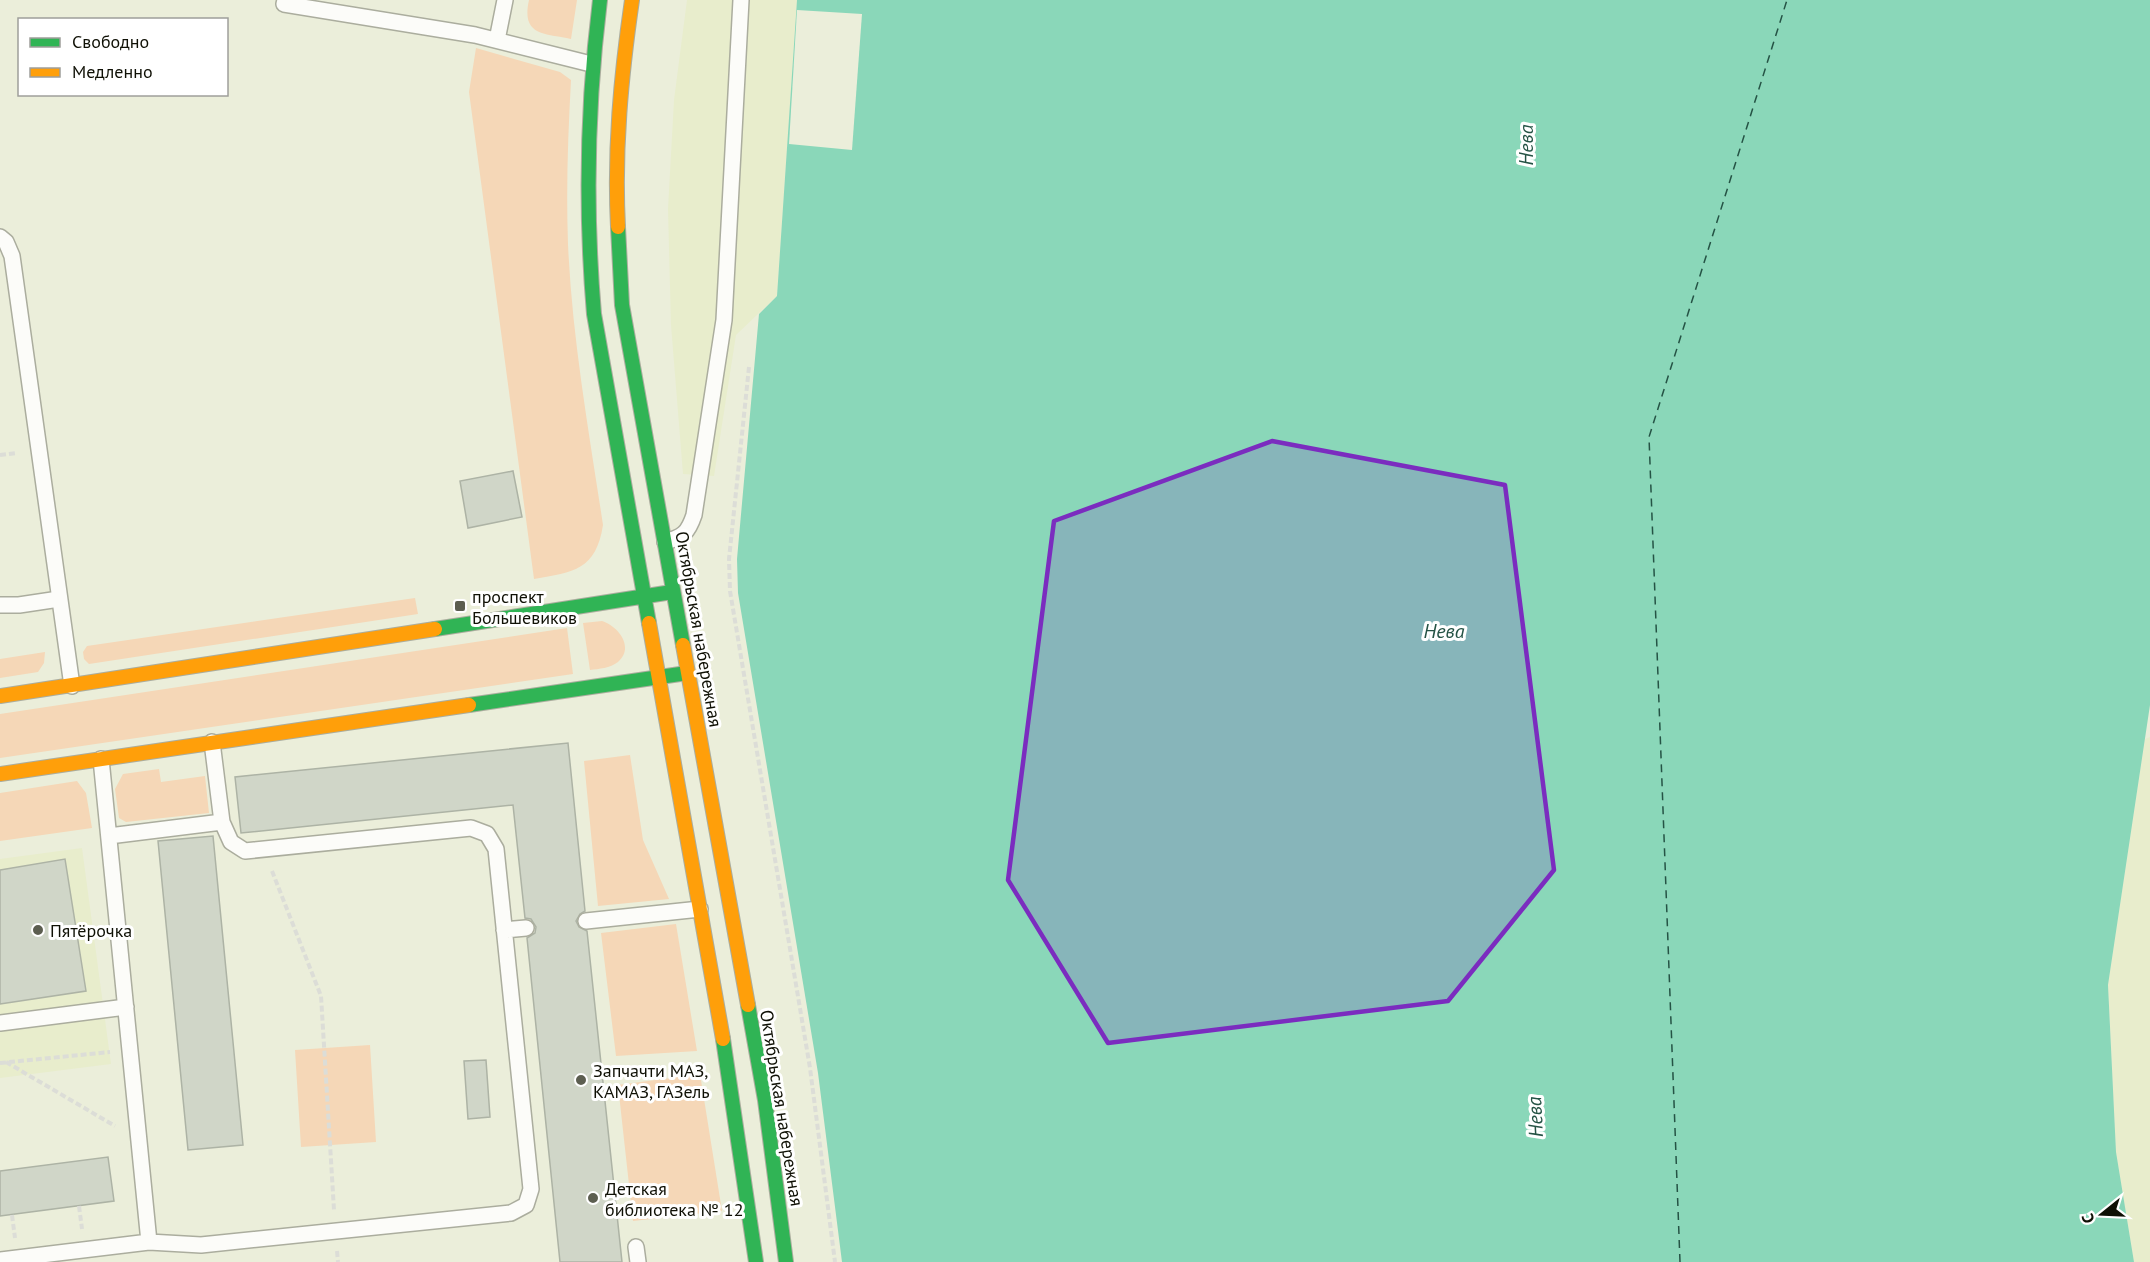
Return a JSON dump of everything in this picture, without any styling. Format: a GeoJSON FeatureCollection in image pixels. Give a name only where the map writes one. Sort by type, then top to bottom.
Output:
{"type":"FeatureCollection","features":[{"type":"Feature","properties":{"kind":"main road"},"geometry":{"type":"LineString","coordinates":[[600,0],[591,64],[585,170],[586,238],[604,379],[736,1114],[756,1262]]}},
{"type":"Feature","properties":{"kind":"main road","name":"Октябрьская набережная"},"geometry":{"type":"LineString","coordinates":[[632,0],[622,66],[615,169],[622,305],[765,1101],[786,1262]]}},
{"type":"Feature","properties":{"kind":"main road"},"geometry":{"type":"LineString","coordinates":[[0,696],[674,591]]}},
{"type":"Feature","properties":{"kind":"main road"},"geometry":{"type":"LineString","coordinates":[[0,774],[689,673]]}},
{"type":"Feature","properties":{"kind":"lane"},"geometry":{"type":"LineString","coordinates":[[285,0],[284,4],[497,40],[591,64]]}},
{"type":"Feature","properties":{"kind":"lane"},"geometry":{"type":"LineString","coordinates":[[497,40],[505,0]]}},
{"type":"Feature","properties":{"kind":"lane"},"geometry":{"type":"LineString","coordinates":[[665,542],[682,538],[689,530],[694,515],[724,320],[741,0]]}},
{"type":"Feature","properties":{"kind":"lane"},"geometry":{"type":"LineString","coordinates":[[0,237],[6,242],[12,256],[72,686]]}},
{"type":"Feature","properties":{"kind":"lane"},"geometry":{"type":"LineString","coordinates":[[0,605],[19,605],[59,599]]}},
{"type":"Feature","properties":{"kind":"lane"},"geometry":{"type":"LineString","coordinates":[[0,1260],[149,1242],[201,1245],[511,1213],[526,1205],[531,1189],[496,849],[487,834],[471,828],[245,851],[231,842],[222,822],[212,742]]}},
{"type":"Feature","properties":{"kind":"lane"},"geometry":{"type":"LineString","coordinates":[[101,759],[149,1242]]}},
{"type":"Feature","properties":{"kind":"lane"},"geometry":{"type":"LineString","coordinates":[[109,836],[222,822]]}},
{"type":"Feature","properties":{"kind":"lane"},"geometry":{"type":"LineString","coordinates":[[586,921],[699,909]]}},
{"type":"Feature","properties":{"kind":"lane"},"geometry":{"type":"LineString","coordinates":[[504,930],[526,928]]}},
{"type":"Feature","properties":{"kind":"lane"},"geometry":{"type":"LineString","coordinates":[[0,1023],[126,1007]]}},
{"type":"Feature","properties":{"kind":"path"},"geometry":{"type":"LineString","coordinates":[[749,367],[729,559],[730,591],[808,1056],[835,1262]]}},
{"type":"Feature","properties":{"kind":"path"},"geometry":{"type":"LineString","coordinates":[[263,849],[321,996],[335,1230]]}},
{"type":"Feature","properties":{"kind":"path"},"geometry":{"type":"LineString","coordinates":[[0,1063],[130,1050]]}},
{"type":"Feature","properties":{"kind":"path"},"geometry":{"type":"LineString","coordinates":[[6,1062],[139,1140]]}},
{"type":"Feature","properties":{"kind":"highlighted area"},"geometry":{"type":"Polygon","coordinates":[[[1272,441],[1505,485],[1554,870],[1448,1001],[1108,1043],[1008,880],[1054,521],[1272,441]]]}},
{"type":"Feature","properties":{"kind":"shaded area"},"geometry":{"type":"Polygon","coordinates":[[[529,0],[577,0],[571,39],[544,34],[532,27],[527,12],[529,0]]]}},
{"type":"Feature","properties":{"kind":"shaded area"},"geometry":{"type":"Polygon","coordinates":[[[687,0],[797,0],[777,296],[736,335],[714,476],[683,474],[671,325],[668,209],[674,100],[687,0]]]}},
{"type":"Feature","properties":{"kind":"shaded area"},"geometry":{"type":"Polygon","coordinates":[[[476,48],[560,72],[571,80],[567,182],[570,279],[582,385],[603,525],[600,540],[589,560],[572,571],[534,579],[469,92],[476,48]]]}},
{"type":"Feature","properties":{"kind":"shaded area"},"geometry":{"type":"Polygon","coordinates":[[[415,598],[418,614],[89,664],[84,659],[83,652],[87,646],[415,598]]]}},
{"type":"Feature","properties":{"kind":"shaded area"},"geometry":{"type":"Polygon","coordinates":[[[602,621],[619,632],[625,644],[625,650],[623,656],[615,664],[590,670],[583,623],[602,621]]]}},
{"type":"Feature","properties":{"kind":"shaded area"},"geometry":{"type":"Polygon","coordinates":[[[567,628],[573,674],[0,758],[0,714],[567,628]]]}},
{"type":"Feature","properties":{"kind":"shaded area"},"geometry":{"type":"Polygon","coordinates":[[[45,652],[44,663],[38,672],[0,678],[0,659],[45,652]]]}},
{"type":"Feature","properties":{"kind":"shaded area"},"geometry":{"type":"Polygon","coordinates":[[[2150,737],[2150,1262],[2134,1262],[2116,1152],[2108,985],[2145,739],[2150,737]]]}},
{"type":"Feature","properties":{"kind":"shaded area"},"geometry":{"type":"Polygon","coordinates":[[[630,755],[643,840],[669,899],[598,906],[584,761],[630,755]]]}},
{"type":"Feature","properties":{"kind":"shaded area"},"geometry":{"type":"Polygon","coordinates":[[[159,769],[161,782],[205,776],[209,813],[126,822],[119,818],[115,789],[123,774],[159,769]]]}},
{"type":"Feature","properties":{"kind":"shaded area"},"geometry":{"type":"Polygon","coordinates":[[[77,781],[86,793],[92,828],[0,841],[0,793],[77,781]]]}},
{"type":"Feature","properties":{"kind":"shaded area"},"geometry":{"type":"Polygon","coordinates":[[[82,848],[111,1064],[0,1078],[0,859],[82,848]]]}},
{"type":"Feature","properties":{"kind":"shaded area"},"geometry":{"type":"Polygon","coordinates":[[[676,924],[697,1051],[616,1056],[601,933],[676,924]]]}},
{"type":"Feature","properties":{"kind":"shaded area"},"geometry":{"type":"Polygon","coordinates":[[[370,1045],[376,1142],[301,1147],[295,1050],[370,1045]]]}},
{"type":"Feature","properties":{"kind":"shaded area"},"geometry":{"type":"Polygon","coordinates":[[[700,1074],[722,1211],[633,1221],[618,1085],[700,1074]]]}},
{"type":"Feature","properties":{"kind":"water","name":"Нева"},"geometry":{"type":"Polygon","coordinates":[[[797,0],[2150,0],[2150,705],[2108,985],[2116,1152],[2134,1262],[842,1262],[818,1073],[738,593],[737,559],[759,314],[777,296],[797,0]]]}},
{"type":"Feature","properties":{"kind":"pier"},"geometry":{"type":"Polygon","coordinates":[[[797,10],[862,14],[852,150],[789,144],[797,10]]]}},
{"type":"Feature","properties":{"kind":"building"},"geometry":{"type":"Polygon","coordinates":[[[513,471],[522,517],[468,528],[460,481],[513,471]]]}},
{"type":"Feature","properties":{"kind":"building"},"geometry":{"type":"Polygon","coordinates":[[[568,743],[585,911],[576,921],[579,927],[587,931],[622,1262],[560,1262],[527,938],[535,933],[536,927],[531,919],[525,918],[513,805],[241,833],[235,777],[568,743]]]}},
{"type":"Feature","properties":{"kind":"building"},"geometry":{"type":"Polygon","coordinates":[[[213,836],[243,1145],[188,1150],[158,841],[213,836]]]}},
{"type":"Feature","properties":{"kind":"building","name":"Пятёрочка"},"geometry":{"type":"Polygon","coordinates":[[[65,859],[86,991],[0,1004],[0,870],[65,859]]]}},
{"type":"Feature","properties":{"kind":"building"},"geometry":{"type":"Polygon","coordinates":[[[486,1060],[490,1117],[468,1119],[464,1061],[486,1060]]]}},
{"type":"Feature","properties":{"kind":"building"},"geometry":{"type":"Polygon","coordinates":[[[108,1157],[114,1201],[0,1216],[0,1171],[108,1157]]]}},
{"type":"Feature","properties":{"kind":"ferry route"},"geometry":{"type":"LineString","coordinates":[[1680,1262],[1649,437],[1787,0]]}},
{"type":"Feature","properties":{"kind":"traffic: fast"},"geometry":{"type":"LineString","coordinates":[[600,0],[592,78],[589,157],[589,235],[594,314],[649,623]]}},
{"type":"Feature","properties":{"kind":"traffic: fast"},"geometry":{"type":"LineString","coordinates":[[618,227],[622,305],[683,645]]}},
{"type":"Feature","properties":{"kind":"traffic: fast"},"geometry":{"type":"LineString","coordinates":[[435,629],[672,592]]}},
{"type":"Feature","properties":{"kind":"traffic: fast"},"geometry":{"type":"LineString","coordinates":[[469,705],[687,673]]}},
{"type":"Feature","properties":{"kind":"traffic: fast"},"geometry":{"type":"LineString","coordinates":[[748,1005],[765,1100],[786,1262]]}},
{"type":"Feature","properties":{"kind":"traffic: fast"},"geometry":{"type":"LineString","coordinates":[[723,1039],[756,1262]]}},
{"type":"Feature","properties":{"kind":"traffic: slow"},"geometry":{"type":"LineString","coordinates":[[618,227],[619,113],[632,0]]}},
{"type":"Feature","properties":{"kind":"traffic: slow"},"geometry":{"type":"LineString","coordinates":[[649,623],[723,1039]]}},
{"type":"Feature","properties":{"kind":"traffic: slow"},"geometry":{"type":"LineString","coordinates":[[0,696],[435,629]]}},
{"type":"Feature","properties":{"kind":"traffic: slow"},"geometry":{"type":"LineString","coordinates":[[683,645],[748,1005]]}},
{"type":"Feature","properties":{"kind":"traffic: slow"},"geometry":{"type":"LineString","coordinates":[[0,774],[469,705]]}},
{"type":"Feature","properties":{"kind":"place","name":"проспект Большевиков"},"geometry":{"type":"Point","coordinates":[460,606]}},
{"type":"Feature","properties":{"kind":"place","name":"Пятёрочка"},"geometry":{"type":"Point","coordinates":[38,930]}},
{"type":"Feature","properties":{"kind":"place","name":"Запчачти МАЗ, КАМАЗ, ГАЗель"},"geometry":{"type":"Point","coordinates":[581,1080]}},
{"type":"Feature","properties":{"kind":"place","name":"Детская библиотека № 12"},"geometry":{"type":"Point","coordinates":[593,1198]}}]}
